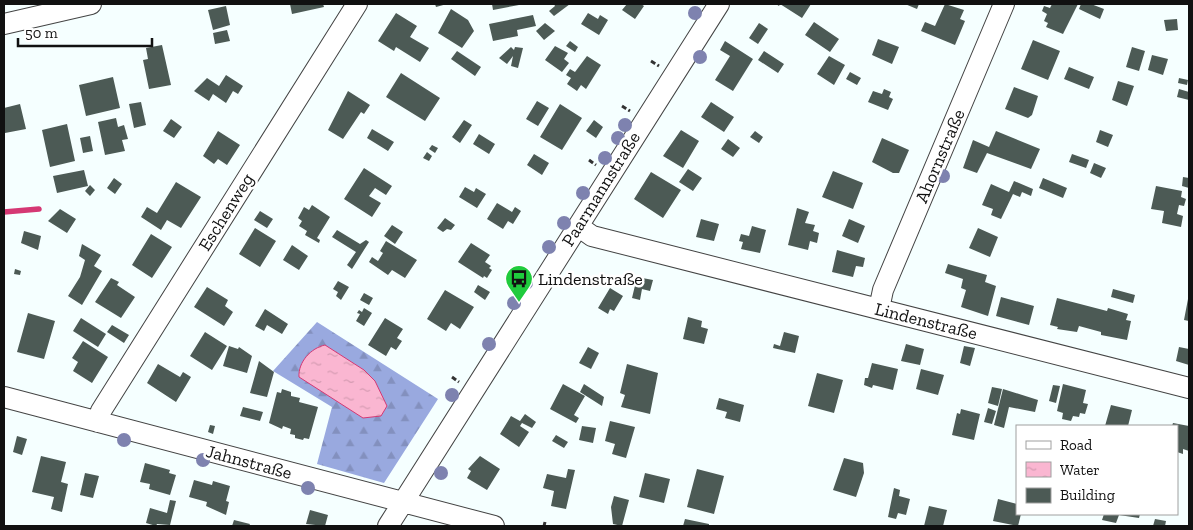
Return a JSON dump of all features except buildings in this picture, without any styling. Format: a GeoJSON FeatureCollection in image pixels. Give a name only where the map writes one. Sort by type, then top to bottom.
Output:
{"type":"FeatureCollection","features":[{"type":"Feature","properties":{"kind":"street"},"geometry":{"type":"LineString","coordinates":[[4,24],[91,4]]}},
{"type":"Feature","properties":{"kind":"street","name":"Eschenweg"},"geometry":{"type":"LineString","coordinates":[[98,422],[105,405],[357,4]]}},
{"type":"Feature","properties":{"kind":"street","name":"Paarmannstraße"},"geometry":{"type":"LineString","coordinates":[[388,526],[719,4]]}},
{"type":"Feature","properties":{"kind":"street","name":"Ahornstraße"},"geometry":{"type":"LineString","coordinates":[[879,309],[884,290],[1004,4]]}},
{"type":"Feature","properties":{"kind":"street","name":"Lindenstraße"},"geometry":{"type":"LineString","coordinates":[[578,226],[592,236],[1189,388]]}},
{"type":"Feature","properties":{"kind":"street","name":"Jahnstraße"},"geometry":{"type":"LineString","coordinates":[[4,397],[494,526]]}},
{"type":"Feature","properties":{"kind":"green space"},"geometry":{"type":"Polygon","coordinates":[[[317,322],[438,399],[384,483],[317,464],[332,407],[273,371],[317,322]]]}},
{"type":"Feature","properties":{"kind":"water"},"geometry":{"type":"Polygon","coordinates":[[[325,345],[364,370],[375,381],[387,406],[381,416],[363,418],[299,377],[299,371],[306,356],[315,349],[325,345]]]}},
{"type":"Feature","properties":{"kind":"waterway"},"geometry":{"type":"LineString","coordinates":[[4,212],[39,209]]}},
{"type":"Feature","properties":{"kind":"place","name":"Lindenstraße"},"geometry":{"type":"Point","coordinates":[519,303]}}]}
